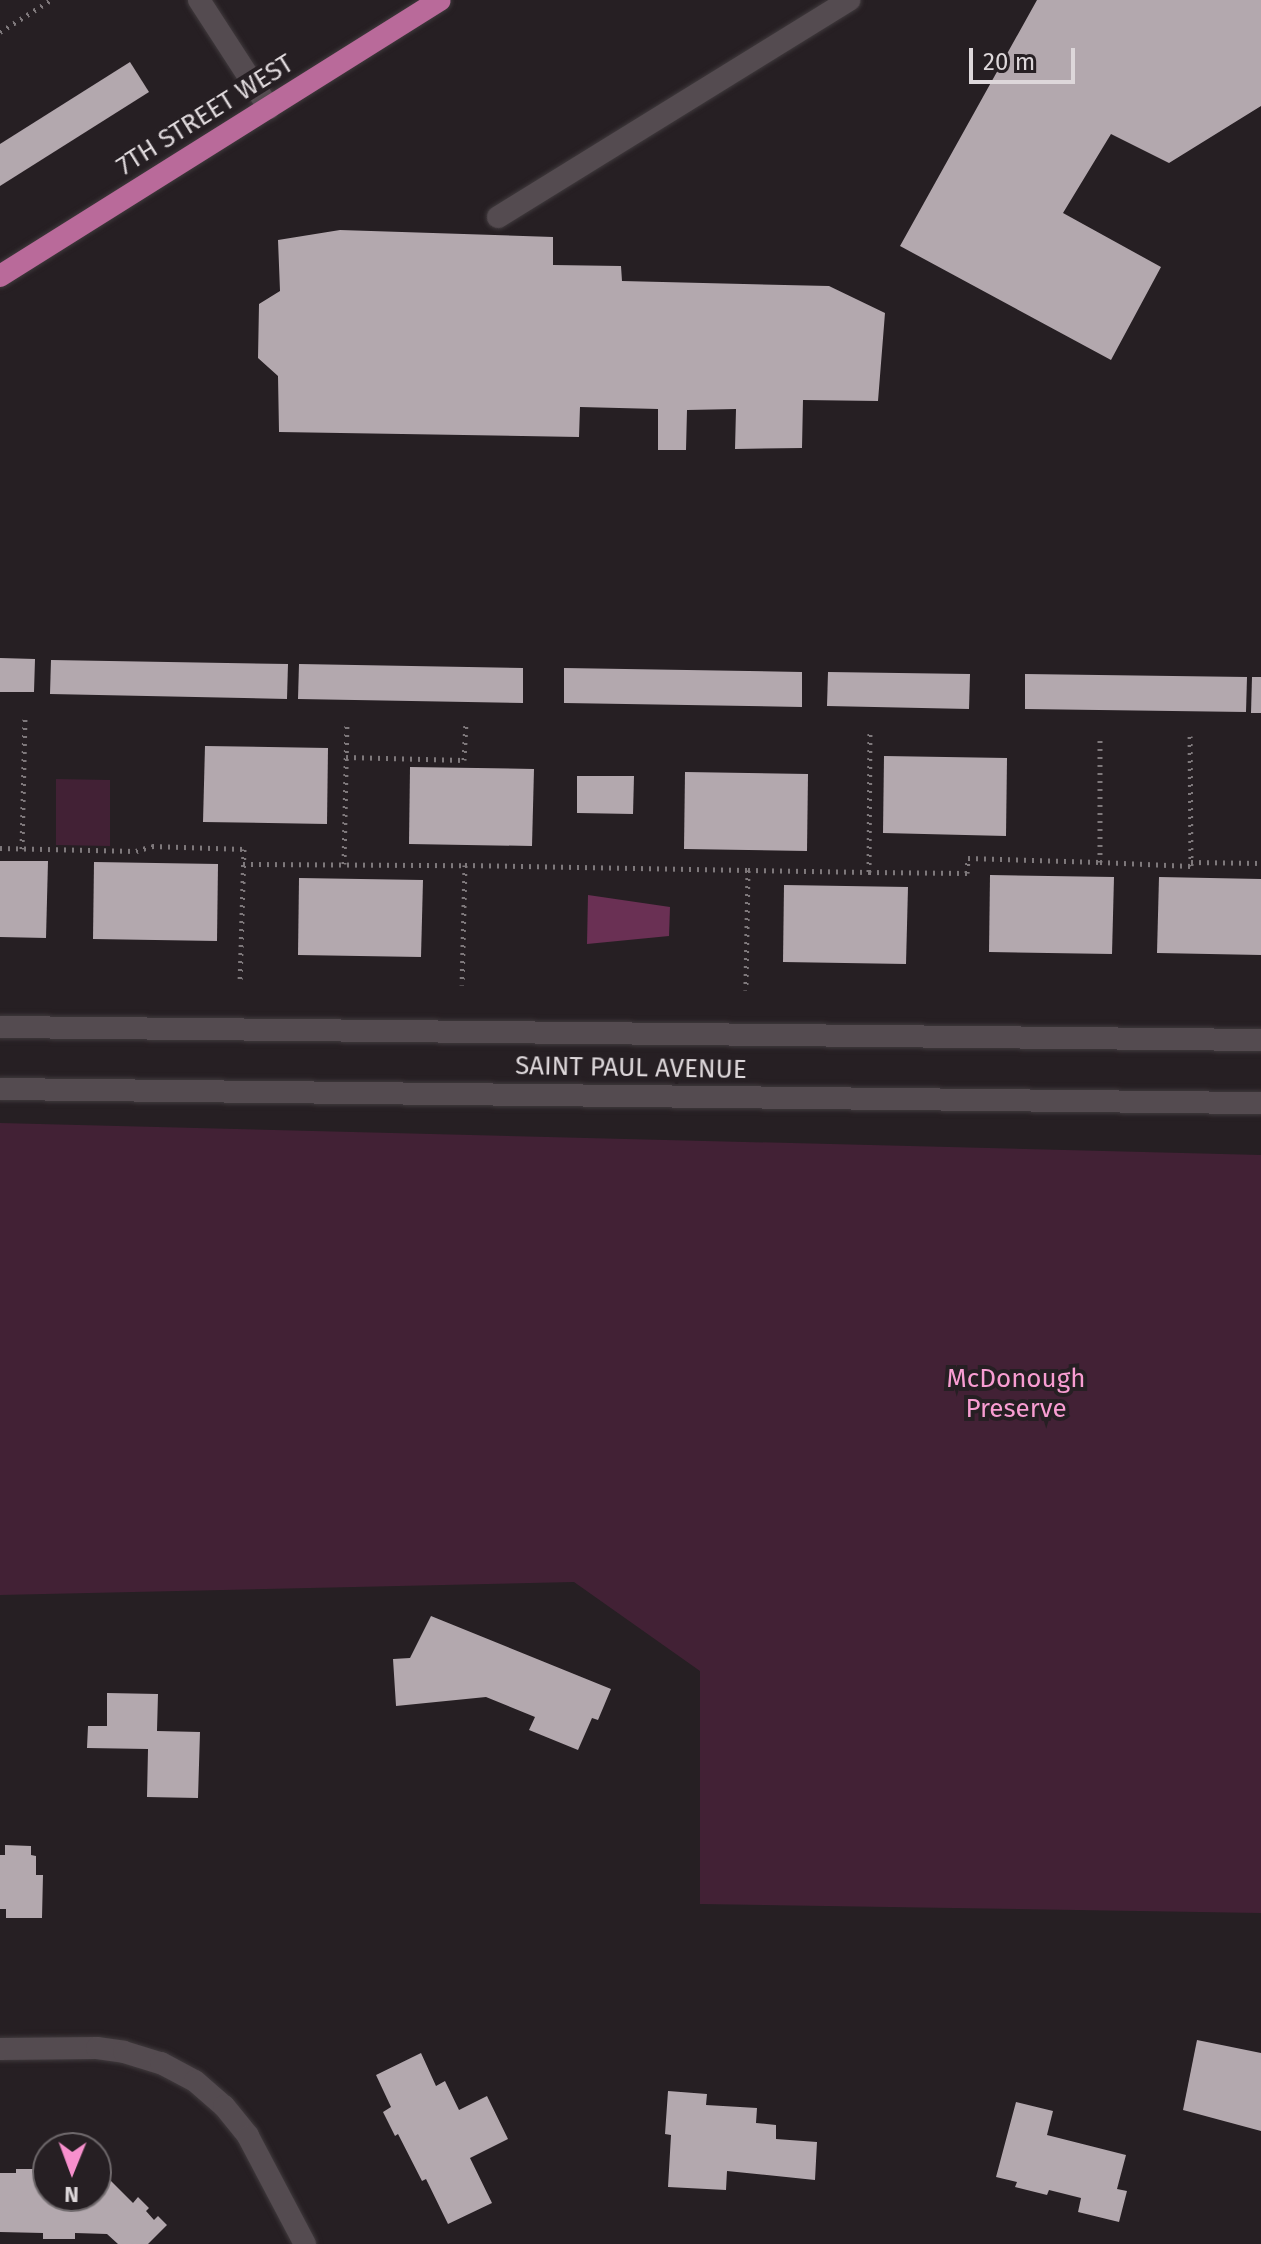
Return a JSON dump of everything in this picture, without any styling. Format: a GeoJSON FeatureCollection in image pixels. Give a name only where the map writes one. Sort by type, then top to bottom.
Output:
{"type":"FeatureCollection","features":[{"type":"Feature","properties":{"kind":"main road","name":"7TH STREET WEST"},"geometry":{"type":"LineString","coordinates":[[0,276],[440,0]]}},
{"type":"Feature","properties":{"kind":"street"},"geometry":{"type":"LineString","coordinates":[[199,0],[269,108]]}},
{"type":"Feature","properties":{"kind":"street"},"geometry":{"type":"LineString","coordinates":[[498,217],[849,0]]}},
{"type":"Feature","properties":{"kind":"street","name":"SAINT PAUL AVENUE"},"geometry":{"type":"LineString","coordinates":[[0,1027],[1261,1040]]}},
{"type":"Feature","properties":{"kind":"street","name":"SAINT PAUL AVENUE"},"geometry":{"type":"LineString","coordinates":[[0,1089],[1261,1103]]}},
{"type":"Feature","properties":{"kind":"street"},"geometry":{"type":"LineString","coordinates":[[0,2049],[97,2048],[124,2052],[161,2063],[195,2081],[224,2106],[248,2136],[305,2244]]}},
{"type":"Feature","properties":{"kind":"path"},"geometry":{"type":"LineString","coordinates":[[0,32],[51,0]]}},
{"type":"Feature","properties":{"kind":"path"},"geometry":{"type":"LineString","coordinates":[[22,849],[25,719]]}},
{"type":"Feature","properties":{"kind":"path"},"geometry":{"type":"LineString","coordinates":[[344,864],[347,724]]}},
{"type":"Feature","properties":{"kind":"path"},"geometry":{"type":"LineString","coordinates":[[346,757],[464,760],[466,725]]}},
{"type":"Feature","properties":{"kind":"path"},"geometry":{"type":"LineString","coordinates":[[869,872],[870,732]]}},
{"type":"Feature","properties":{"kind":"path"},"geometry":{"type":"LineString","coordinates":[[1100,735],[1100,862]]}},
{"type":"Feature","properties":{"kind":"path"},"geometry":{"type":"LineString","coordinates":[[243,864],[967,873],[968,858],[1191,866],[1190,736]]}},
{"type":"Feature","properties":{"kind":"path"},"geometry":{"type":"LineString","coordinates":[[0,848],[136,851],[152,846],[244,849],[240,982]]}},
{"type":"Feature","properties":{"kind":"path"},"geometry":{"type":"LineString","coordinates":[[1191,862],[1261,863]]}},
{"type":"Feature","properties":{"kind":"path"},"geometry":{"type":"LineString","coordinates":[[462,985],[465,865]]}},
{"type":"Feature","properties":{"kind":"path"},"geometry":{"type":"LineString","coordinates":[[746,990],[748,870]]}},
{"type":"Feature","properties":{"kind":"green space"},"geometry":{"type":"Polygon","coordinates":[[[56,779],[110,780],[110,846],[56,845],[56,779]]]}},
{"type":"Feature","properties":{"kind":"green space","name":"McDonough Preserve"},"geometry":{"type":"Polygon","coordinates":[[[0,1123],[1261,1155],[1261,1913],[700,1904],[700,1671],[574,1582],[0,1595],[0,1123]]]}},
{"type":"Feature","properties":{"kind":"shaded area"},"geometry":{"type":"Polygon","coordinates":[[[588,895],[670,907],[669,936],[587,944],[588,895]]]}},
{"type":"Feature","properties":{"kind":"building"},"geometry":{"type":"Polygon","coordinates":[[[1037,0],[1261,0],[1261,106],[1169,163],[1111,134],[1063,213],[1161,267],[1111,360],[900,246],[1037,0]]]}},
{"type":"Feature","properties":{"kind":"building"},"geometry":{"type":"Polygon","coordinates":[[[130,62],[149,92],[0,186],[0,144],[130,62]]]}},
{"type":"Feature","properties":{"kind":"building"},"geometry":{"type":"Polygon","coordinates":[[[340,230],[553,237],[553,265],[621,266],[622,281],[829,286],[885,313],[878,401],[803,400],[802,448],[735,449],[736,409],[687,410],[686,450],[658,450],[658,409],[580,407],[579,437],[279,432],[278,376],[258,358],[259,304],[280,291],[278,240],[340,230]]]}},
{"type":"Feature","properties":{"kind":"building"},"geometry":{"type":"Polygon","coordinates":[[[0,658],[35,659],[34,692],[0,692],[0,658]]]}},
{"type":"Feature","properties":{"kind":"building"},"geometry":{"type":"Polygon","coordinates":[[[51,660],[288,664],[287,699],[50,694],[51,660]]]}},
{"type":"Feature","properties":{"kind":"building"},"geometry":{"type":"Polygon","coordinates":[[[299,664],[523,668],[523,703],[298,699],[299,664]]]}},
{"type":"Feature","properties":{"kind":"building"},"geometry":{"type":"Polygon","coordinates":[[[564,668],[802,672],[802,707],[564,703],[564,668]]]}},
{"type":"Feature","properties":{"kind":"building"},"geometry":{"type":"Polygon","coordinates":[[[828,672],[970,674],[969,709],[827,706],[828,672]]]}},
{"type":"Feature","properties":{"kind":"building"},"geometry":{"type":"Polygon","coordinates":[[[1025,674],[1247,677],[1246,712],[1025,709],[1025,674]]]}},
{"type":"Feature","properties":{"kind":"building"},"geometry":{"type":"Polygon","coordinates":[[[1252,677],[1261,677],[1261,713],[1251,713],[1252,677]]]}},
{"type":"Feature","properties":{"kind":"building"},"geometry":{"type":"Polygon","coordinates":[[[205,746],[328,748],[327,824],[203,822],[205,746]]]}},
{"type":"Feature","properties":{"kind":"building"},"geometry":{"type":"Polygon","coordinates":[[[884,756],[1007,758],[1006,836],[883,833],[884,756]]]}},
{"type":"Feature","properties":{"kind":"building"},"geometry":{"type":"Polygon","coordinates":[[[410,767],[534,769],[532,846],[409,844],[410,767]]]}},
{"type":"Feature","properties":{"kind":"building"},"geometry":{"type":"Polygon","coordinates":[[[685,772],[808,774],[807,851],[684,849],[685,772]]]}},
{"type":"Feature","properties":{"kind":"building"},"geometry":{"type":"Polygon","coordinates":[[[577,776],[634,776],[633,814],[577,813],[577,776]]]}},
{"type":"Feature","properties":{"kind":"building"},"geometry":{"type":"Polygon","coordinates":[[[0,861],[48,861],[46,938],[0,937],[0,861]]]}},
{"type":"Feature","properties":{"kind":"building"},"geometry":{"type":"Polygon","coordinates":[[[94,862],[218,864],[217,941],[93,939],[94,862]]]}},
{"type":"Feature","properties":{"kind":"building"},"geometry":{"type":"Polygon","coordinates":[[[990,875],[1114,877],[1112,954],[989,952],[990,875]]]}},
{"type":"Feature","properties":{"kind":"building"},"geometry":{"type":"Polygon","coordinates":[[[1159,877],[1261,879],[1261,955],[1157,953],[1159,877]]]}},
{"type":"Feature","properties":{"kind":"building"},"geometry":{"type":"Polygon","coordinates":[[[299,878],[423,880],[421,957],[298,955],[299,878]]]}},
{"type":"Feature","properties":{"kind":"building"},"geometry":{"type":"Polygon","coordinates":[[[784,885],[908,887],[906,964],[783,962],[784,885]]]}},
{"type":"Feature","properties":{"kind":"building"},"geometry":{"type":"Polygon","coordinates":[[[431,1616],[611,1689],[598,1720],[592,1718],[578,1750],[529,1730],[535,1717],[486,1697],[396,1706],[393,1659],[410,1658],[431,1616]]]}},
{"type":"Feature","properties":{"kind":"building"},"geometry":{"type":"Polygon","coordinates":[[[107,1693],[158,1694],[157,1731],[200,1732],[198,1798],[147,1797],[148,1749],[87,1748],[88,1726],[107,1726],[107,1693]]]}},
{"type":"Feature","properties":{"kind":"building"},"geometry":{"type":"Polygon","coordinates":[[[5,1845],[31,1846],[31,1855],[36,1856],[36,1875],[43,1875],[42,1918],[6,1918],[6,1909],[0,1909],[0,1855],[5,1855],[5,1845]]]}},
{"type":"Feature","properties":{"kind":"building"},"geometry":{"type":"Polygon","coordinates":[[[1197,2040],[1261,2053],[1261,2131],[1183,2110],[1197,2040]]]}},
{"type":"Feature","properties":{"kind":"building"},"geometry":{"type":"Polygon","coordinates":[[[421,2053],[436,2086],[445,2081],[459,2110],[487,2096],[508,2139],[470,2158],[492,2203],[448,2224],[426,2179],[422,2181],[383,2112],[391,2107],[376,2075],[421,2053]]]}},
{"type":"Feature","properties":{"kind":"building"},"geometry":{"type":"Polygon","coordinates":[[[668,2091],[707,2094],[706,2105],[757,2108],[756,2123],[776,2125],[776,2139],[817,2142],[815,2180],[727,2171],[726,2190],[668,2187],[671,2135],[665,2134],[668,2091]]]}},
{"type":"Feature","properties":{"kind":"building"},"geometry":{"type":"Polygon","coordinates":[[[1016,2102],[1053,2111],[1047,2135],[1126,2155],[1117,2189],[1127,2191],[1119,2222],[1078,2212],[1081,2198],[1049,2190],[1047,2195],[1015,2187],[1017,2182],[996,2177],[1016,2102]]]}},
{"type":"Feature","properties":{"kind":"building"},"geometry":{"type":"Polygon","coordinates":[[[16,2169],[32,2169],[32,2212],[112,2212],[112,2182],[133,2203],[138,2197],[149,2208],[146,2211],[154,2220],[158,2216],[167,2225],[148,2244],[118,2244],[107,2234],[75,2233],[75,2239],[43,2239],[43,2233],[0,2232],[0,2173],[16,2173],[16,2169]]]}}]}
